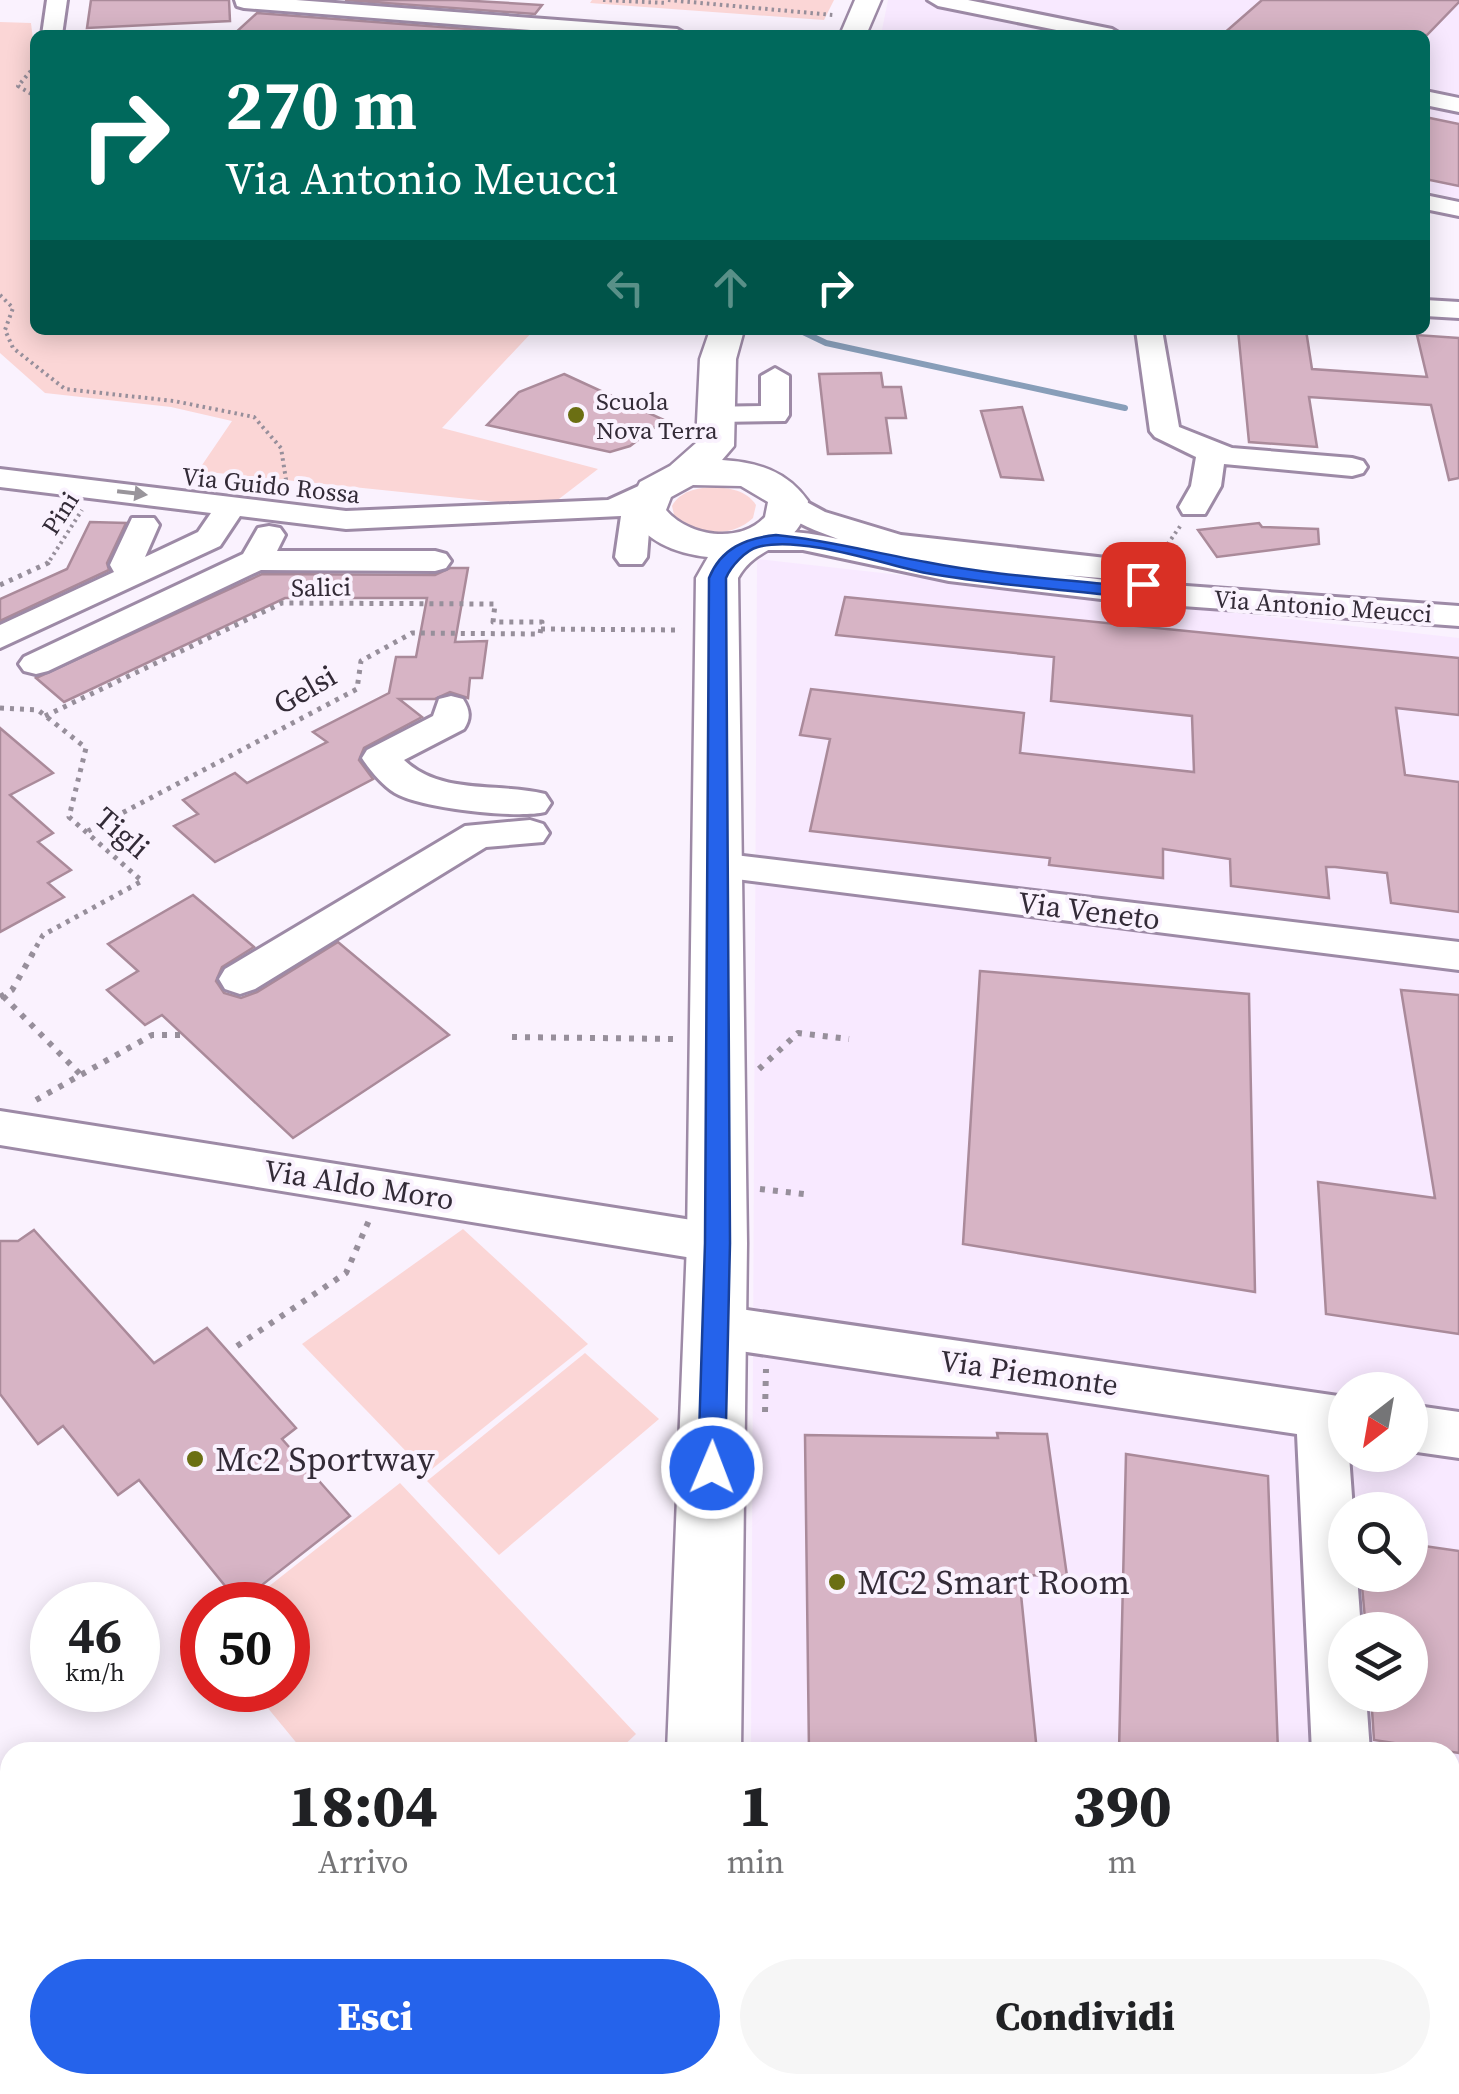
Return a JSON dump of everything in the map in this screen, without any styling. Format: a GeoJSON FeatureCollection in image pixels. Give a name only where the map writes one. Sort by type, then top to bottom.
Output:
{"type":"FeatureCollection","features":[{"type":"Feature","properties":{"kind":"main road"},"geometry":{"type":"LineString","coordinates":[[846,25],[868,0]]}},
{"type":"Feature","properties":{"kind":"main road"},"geometry":{"type":"LineString","coordinates":[[704,1742],[718,1243],[718,866],[680,540],[716,430],[718,358],[724,335]]}},
{"type":"Feature","properties":{"kind":"main road"},"geometry":{"type":"LineString","coordinates":[[716,430],[749,475]]}},
{"type":"Feature","properties":{"kind":"main road"},"geometry":{"type":"LineString","coordinates":[[721,471],[769,482],[788,501],[784,523],[770,534],[680,540],[721,471]]}},
{"type":"Feature","properties":{"kind":"street"},"geometry":{"type":"LineString","coordinates":[[53,30],[57,0]]}},
{"type":"Feature","properties":{"kind":"street"},"geometry":{"type":"LineString","coordinates":[[563,27],[579,0]]}},
{"type":"Feature","properties":{"kind":"street"},"geometry":{"type":"LineString","coordinates":[[938,0],[1003,6],[1093,30]]}},
{"type":"Feature","properties":{"kind":"street"},"geometry":{"type":"LineString","coordinates":[[244,2],[578,30]]}},
{"type":"Feature","properties":{"kind":"street"},"geometry":{"type":"LineString","coordinates":[[289,26],[309,8]]}},
{"type":"Feature","properties":{"kind":"street"},"geometry":{"type":"LineString","coordinates":[[436,30],[447,18]]}},
{"type":"Feature","properties":{"kind":"street"},"geometry":{"type":"LineString","coordinates":[[1430,99],[1459,105]]}},
{"type":"Feature","properties":{"kind":"street"},"geometry":{"type":"LineString","coordinates":[[1430,203],[1459,210]]}},
{"type":"Feature","properties":{"kind":"street"},"geometry":{"type":"LineString","coordinates":[[1430,308],[1459,310]]}},
{"type":"Feature","properties":{"kind":"street"},"geometry":{"type":"LineString","coordinates":[[1149,335],[1165,431],[1184,444],[1211,454],[1352,467]]}},
{"type":"Feature","properties":{"kind":"street"},"geometry":{"type":"LineString","coordinates":[[716,430],[775,422],[775,376]]}},
{"type":"Feature","properties":{"kind":"street"},"geometry":{"type":"LineString","coordinates":[[1194,507],[1206,486],[1211,454]]}},
{"type":"Feature","properties":{"kind":"street","name":"Via Guido Rossa"},"geometry":{"type":"LineString","coordinates":[[0,455],[283,499],[346,520],[590,510],[680,540]]}},
{"type":"Feature","properties":{"kind":"street","name":"Via Guido Rossa"},"geometry":{"type":"LineString","coordinates":[[0,478],[231,506],[283,499]]}},
{"type":"Feature","properties":{"kind":"street"},"geometry":{"type":"LineString","coordinates":[[256,560],[283,499]]}},
{"type":"Feature","properties":{"kind":"street","name":"Via Antonio Meucci"},"geometry":{"type":"LineString","coordinates":[[788,501],[808,520],[931,550],[1134,582],[1459,616]]}},
{"type":"Feature","properties":{"kind":"street"},"geometry":{"type":"LineString","coordinates":[[0,638],[209,539],[231,506]]}},
{"type":"Feature","properties":{"kind":"street"},"geometry":{"type":"LineString","coordinates":[[138,572],[126,565],[142,525]]}},
{"type":"Feature","properties":{"kind":"street","name":"Via Antonio Meucci"},"geometry":{"type":"LineString","coordinates":[[680,540],[803,541],[950,571],[1459,597]]}},
{"type":"Feature","properties":{"kind":"street"},"geometry":{"type":"LineString","coordinates":[[36,664],[256,560],[435,561]]}},
{"type":"Feature","properties":{"kind":"street"},"geometry":{"type":"LineString","coordinates":[[240,979],[478,835],[531,818],[408,785],[380,758],[451,720],[451,707]]}},
{"type":"Feature","properties":{"kind":"street","name":"Via Veneto"},"geometry":{"type":"LineString","coordinates":[[718,866],[1459,956]]}},
{"type":"Feature","properties":{"kind":"street","name":"Via Aldo Moro"},"geometry":{"type":"LineString","coordinates":[[16,1116],[382,1189],[718,1243]]}},
{"type":"Feature","properties":{"kind":"street","name":"Via Piemonte"},"geometry":{"type":"LineString","coordinates":[[713,1326],[1328,1416]]}},
{"type":"Feature","properties":{"kind":"street"},"geometry":{"type":"LineString","coordinates":[[1428,1431],[1459,1435]]}},
{"type":"Feature","properties":{"kind":"street"},"geometry":{"type":"LineString","coordinates":[[1334,1472],[1340,1742]]}},
{"type":"Feature","properties":{"kind":"path"},"geometry":{"type":"LineString","coordinates":[[603,0],[666,4],[667,1],[846,25]]}},
{"type":"Feature","properties":{"kind":"path"},"geometry":{"type":"LineString","coordinates":[[30,72],[18,86],[30,93]]}},
{"type":"Feature","properties":{"kind":"path"},"geometry":{"type":"LineString","coordinates":[[0,295],[13,308],[5,330],[13,348],[65,389],[174,402],[254,418],[281,448],[283,499]]}},
{"type":"Feature","properties":{"kind":"path","name":"Pini"},"geometry":{"type":"LineString","coordinates":[[0,585],[48,563],[97,488]]}},
{"type":"Feature","properties":{"kind":"path"},"geometry":{"type":"LineString","coordinates":[[1134,582],[1168,547],[1194,507]]}},
{"type":"Feature","properties":{"kind":"path"},"geometry":{"type":"LineString","coordinates":[[541,628],[680,540]]}},
{"type":"Feature","properties":{"kind":"path","name":"Salici"},"geometry":{"type":"LineString","coordinates":[[45,716],[282,603],[495,604],[493,622],[541,628]]}},
{"type":"Feature","properties":{"kind":"path","name":"Gelsi"},"geometry":{"type":"LineString","coordinates":[[88,831],[357,689],[361,661],[412,633],[541,628]]}},
{"type":"Feature","properties":{"kind":"path"},"geometry":{"type":"LineString","coordinates":[[0,708],[38,710],[45,716]]}},
{"type":"Feature","properties":{"kind":"path","name":"Tigli"},"geometry":{"type":"LineString","coordinates":[[1,997],[12,990],[43,936],[142,880],[69,817],[86,748],[45,716]]}},
{"type":"Feature","properties":{"kind":"path"},"geometry":{"type":"LineString","coordinates":[[1,997],[80,1074]]}},
{"type":"Feature","properties":{"kind":"path"},"geometry":{"type":"LineString","coordinates":[[16,1116],[80,1074],[152,1035],[183,1035]]}},
{"type":"Feature","properties":{"kind":"path"},"geometry":{"type":"LineString","coordinates":[[512,1038],[682,1038]]}},
{"type":"Feature","properties":{"kind":"path"},"geometry":{"type":"LineString","coordinates":[[237,1346],[346,1274],[382,1189]]}},
{"type":"Feature","properties":{"kind":"shaded area"},"geometry":{"type":"Polygon","coordinates":[[[834,0],[824,20],[590,3],[834,0]]]}},
{"type":"Feature","properties":{"kind":"shaded area"},"geometry":{"type":"Polygon","coordinates":[[[888,0],[1459,0],[1459,199],[1430,192],[1430,30],[882,30],[888,0]]]}},
{"type":"Feature","properties":{"kind":"shaded area"},"geometry":{"type":"Polygon","coordinates":[[[0,22],[31,23],[30,335],[529,335],[442,428],[598,469],[555,502],[498,502],[198,471],[232,421],[171,407],[45,393],[0,353],[0,22]]]}},
{"type":"Feature","properties":{"kind":"shaded area"},"geometry":{"type":"Polygon","coordinates":[[[713,487],[747,496],[756,505],[753,518],[725,532],[694,528],[675,519],[672,506],[680,497],[695,489],[713,487]]]}},
{"type":"Feature","properties":{"kind":"shaded area"},"geometry":{"type":"Polygon","coordinates":[[[757,559],[1459,638],[1459,1742],[751,1742],[757,559]]]}},
{"type":"Feature","properties":{"kind":"shaded area"},"geometry":{"type":"Polygon","coordinates":[[[463,1229],[588,1344],[427,1473],[302,1344],[463,1229]]]}},
{"type":"Feature","properties":{"kind":"shaded area"},"geometry":{"type":"Polygon","coordinates":[[[585,1353],[659,1419],[499,1555],[427,1481],[585,1353]]]}},
{"type":"Feature","properties":{"kind":"shaded area"},"geometry":{"type":"Polygon","coordinates":[[[400,1483],[636,1734],[628,1742],[296,1742],[271,1712],[310,1712],[310,1582],[274,1582],[400,1483]]]}},
{"type":"Feature","properties":{"kind":"building"},"geometry":{"type":"Polygon","coordinates":[[[91,0],[229,0],[230,21],[87,28],[91,0]]]}},
{"type":"Feature","properties":{"kind":"building"},"geometry":{"type":"Polygon","coordinates":[[[345,0],[458,0],[542,5],[535,14],[345,0]]]}},
{"type":"Feature","properties":{"kind":"building"},"geometry":{"type":"Polygon","coordinates":[[[1262,0],[1459,0],[1430,32],[1228,30],[1262,0]]]}},
{"type":"Feature","properties":{"kind":"building"},"geometry":{"type":"Polygon","coordinates":[[[257,13],[481,30],[238,30],[257,13]]]}},
{"type":"Feature","properties":{"kind":"building"},"geometry":{"type":"Polygon","coordinates":[[[1430,118],[1459,124],[1459,186],[1430,180],[1430,118]]]}},
{"type":"Feature","properties":{"kind":"building"},"geometry":{"type":"Polygon","coordinates":[[[1238,335],[1307,335],[1312,369],[1427,377],[1417,335],[1459,338],[1459,478],[1449,480],[1431,405],[1309,397],[1317,447],[1249,442],[1238,335]]]}},
{"type":"Feature","properties":{"kind":"building"},"geometry":{"type":"Polygon","coordinates":[[[881,373],[883,387],[901,387],[906,418],[886,418],[891,453],[828,454],[819,374],[881,373]]]}},
{"type":"Feature","properties":{"kind":"building","name":"Scuola Nova Terra"},"geometry":{"type":"Polygon","coordinates":[[[564,374],[664,420],[630,446],[610,452],[487,425],[519,392],[564,374]]]}},
{"type":"Feature","properties":{"kind":"building"},"geometry":{"type":"Polygon","coordinates":[[[1022,407],[1043,480],[1001,477],[981,411],[1022,407]]]}},
{"type":"Feature","properties":{"kind":"building"},"geometry":{"type":"Polygon","coordinates":[[[90,522],[126,523],[107,563],[109,570],[0,621],[0,599],[67,569],[90,522]]]}},
{"type":"Feature","properties":{"kind":"building"},"geometry":{"type":"Polygon","coordinates":[[[1259,523],[1262,527],[1318,529],[1319,544],[1217,557],[1198,530],[1259,523]]]}},
{"type":"Feature","properties":{"kind":"building"},"geometry":{"type":"Polygon","coordinates":[[[450,568],[468,568],[455,642],[487,641],[482,678],[470,678],[468,698],[450,692],[435,699],[399,699],[422,717],[364,748],[359,760],[373,779],[215,862],[174,826],[198,814],[183,800],[235,773],[247,783],[327,742],[313,732],[389,693],[396,657],[416,657],[427,598],[285,598],[64,702],[36,678],[262,574],[435,575],[450,568]]]}},
{"type":"Feature","properties":{"kind":"building"},"geometry":{"type":"Polygon","coordinates":[[[845,597],[1459,658],[1459,715],[1396,708],[1405,775],[1459,782],[1459,912],[1391,903],[1387,873],[1326,867],[1329,898],[1231,886],[1230,859],[1163,849],[1163,878],[1049,865],[1050,858],[810,831],[830,739],[800,735],[811,689],[1024,713],[1020,753],[1194,772],[1192,716],[1051,701],[1054,657],[836,635],[845,597]]]}},
{"type":"Feature","properties":{"kind":"building"},"geometry":{"type":"Polygon","coordinates":[[[0,728],[53,773],[10,795],[53,833],[38,842],[71,870],[48,883],[64,897],[0,932],[0,728]]]}},
{"type":"Feature","properties":{"kind":"building"},"geometry":{"type":"Polygon","coordinates":[[[193,895],[254,947],[222,967],[216,981],[224,993],[241,998],[257,992],[338,942],[449,1035],[293,1138],[162,1015],[145,1025],[107,990],[138,971],[108,944],[193,895]]]}},
{"type":"Feature","properties":{"kind":"building"},"geometry":{"type":"Polygon","coordinates":[[[980,971],[1249,994],[1255,1292],[963,1244],[980,971]]]}},
{"type":"Feature","properties":{"kind":"building"},"geometry":{"type":"Polygon","coordinates":[[[1401,990],[1459,995],[1459,1334],[1326,1314],[1318,1182],[1435,1198],[1401,990]]]}},
{"type":"Feature","properties":{"kind":"building","name":"Mc2 Sportway"},"geometry":{"type":"Polygon","coordinates":[[[34,1230],[154,1363],[207,1328],[296,1428],[282,1439],[350,1516],[266,1582],[222,1582],[139,1480],[118,1495],[63,1426],[38,1444],[0,1394],[0,1241],[18,1241],[34,1230]]]}},
{"type":"Feature","properties":{"kind":"building"},"geometry":{"type":"Polygon","coordinates":[[[997,1433],[1047,1434],[1067,1576],[1019,1575],[1036,1742],[809,1742],[805,1435],[998,1438],[997,1433]]]}},
{"type":"Feature","properties":{"kind":"building"},"geometry":{"type":"Polygon","coordinates":[[[1126,1454],[1268,1476],[1278,1742],[1119,1742],[1126,1454]]]}},
{"type":"Feature","properties":{"kind":"building"},"geometry":{"type":"Polygon","coordinates":[[[1428,1547],[1459,1551],[1459,1742],[1374,1740],[1372,1712],[1428,1712],[1428,1612],[1364,1612],[1363,1592],[1428,1592],[1428,1547]]]}},
{"type":"Feature","properties":{"kind":"waterway"},"geometry":{"type":"LineString","coordinates":[[809,335],[826,343],[1125,408]]}},
{"type":"Feature","properties":{"kind":"place","name":"Scuola Nova Terra"},"geometry":{"type":"Point","coordinates":[576,415]}},
{"type":"Feature","properties":{"kind":"place","name":"Mc2 Sportway"},"geometry":{"type":"Point","coordinates":[195,1459]}},
{"type":"Feature","properties":{"kind":"place","name":"MC2 Smart Room"},"geometry":{"type":"Point","coordinates":[837,1582]}},
{"type":"Feature","properties":{"kind":"route"},"geometry":{"type":"LineString","coordinates":[[712,1468],[718,1243],[717,578],[722,566],[750,542],[803,541],[985,576],[1127,592],[1143,584]]}}]}
